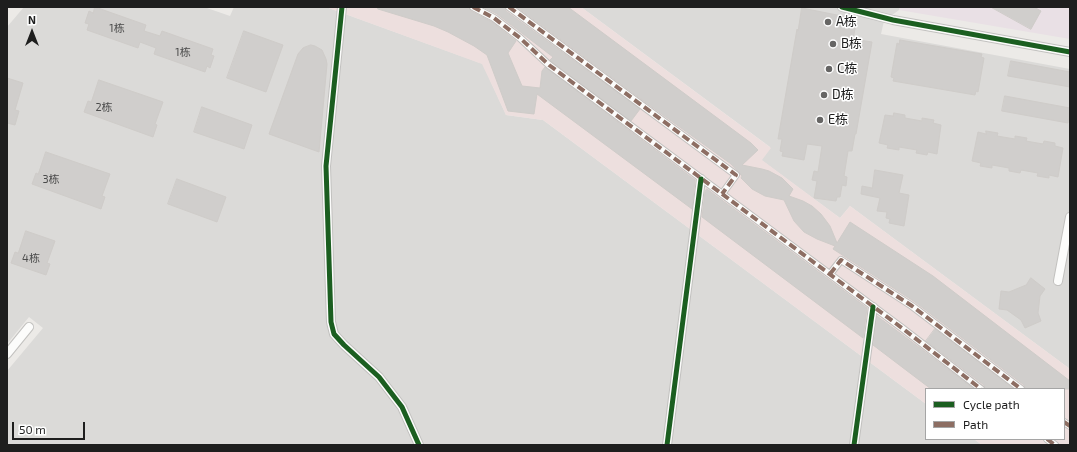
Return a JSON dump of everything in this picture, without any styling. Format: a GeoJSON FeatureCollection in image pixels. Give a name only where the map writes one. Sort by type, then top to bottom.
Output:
{"type":"FeatureCollection","features":[{"type":"Feature","properties":{"kind":"street"},"geometry":{"type":"LineString","coordinates":[[342,7],[326,166],[331,322],[334,334],[379,377],[402,407],[419,445]]}},
{"type":"Feature","properties":{"kind":"street"},"geometry":{"type":"LineString","coordinates":[[473,7],[494,18],[520,38],[549,65],[981,388]]}},
{"type":"Feature","properties":{"kind":"street"},"geometry":{"type":"LineString","coordinates":[[509,7],[736,175],[722,194]]}},
{"type":"Feature","properties":{"kind":"street"},"geometry":{"type":"LineString","coordinates":[[842,7],[893,20],[1070,52]]}},
{"type":"Feature","properties":{"kind":"street"},"geometry":{"type":"LineString","coordinates":[[667,445],[701,179]]}},
{"type":"Feature","properties":{"kind":"street"},"geometry":{"type":"LineString","coordinates":[[1058,281],[1070,217]]}},
{"type":"Feature","properties":{"kind":"street"},"geometry":{"type":"LineString","coordinates":[[830,274],[841,260],[912,306],[1020,388]]}},
{"type":"Feature","properties":{"kind":"street"},"geometry":{"type":"LineString","coordinates":[[854,445],[873,307]]}},
{"type":"Feature","properties":{"kind":"street"},"geometry":{"type":"LineString","coordinates":[[7,354],[29,327]]}},
{"type":"Feature","properties":{"kind":"shaded area"},"geometry":{"type":"Polygon","coordinates":[[[24,7],[204,7],[230,16],[234,7],[326,7],[483,64],[506,115],[543,120],[925,403],[925,440],[975,440],[982,445],[7,445],[7,371],[43,328],[29,317],[7,344],[7,27],[24,7]]]}},
{"type":"Feature","properties":{"kind":"shaded area"},"geometry":{"type":"Polygon","coordinates":[[[326,7],[581,7],[771,148],[762,160],[840,218],[850,206],[1070,369],[1070,445],[982,445],[975,440],[1065,440],[1065,388],[925,388],[925,403],[543,120],[506,115],[482,64],[326,7]]]}},
{"type":"Feature","properties":{"kind":"shaded area"},"geometry":{"type":"Polygon","coordinates":[[[581,7],[900,7],[899,10],[884,21],[881,34],[1070,69],[1070,369],[850,206],[840,218],[761,160],[770,147],[581,7]]]}},
{"type":"Feature","properties":{"kind":"shaded area"},"geometry":{"type":"Polygon","coordinates":[[[900,7],[1070,7],[1070,39],[899,10],[900,7]]]}},
{"type":"Feature","properties":{"kind":"building"},"geometry":{"type":"Polygon","coordinates":[[[95,7],[146,25],[144,31],[160,36],[162,31],[213,49],[211,55],[214,56],[210,68],[207,66],[205,72],[154,54],[156,48],[140,42],[138,48],[87,30],[89,24],[85,23],[89,11],[93,13],[95,7]]]}},
{"type":"Feature","properties":{"kind":"building"},"geometry":{"type":"Polygon","coordinates":[[[378,7],[469,7],[471,11],[492,22],[516,41],[508,53],[522,86],[540,88],[542,71],[545,67],[695,180],[692,209],[537,94],[534,114],[508,111],[487,55],[474,46],[434,26],[378,9],[378,7]]]}},
{"type":"Feature","properties":{"kind":"building"},"geometry":{"type":"Polygon","coordinates":[[[483,7],[505,7],[506,11],[640,109],[631,121],[552,62],[550,60],[553,57],[497,14],[483,7]]]}},
{"type":"Feature","properties":{"kind":"building"},"geometry":{"type":"Polygon","coordinates":[[[517,7],[568,7],[751,143],[758,150],[742,165],[769,171],[782,178],[793,189],[789,196],[812,206],[821,214],[830,226],[837,243],[850,222],[933,276],[1070,381],[1070,389],[1025,388],[1024,385],[915,302],[833,249],[835,246],[804,232],[794,221],[784,200],[765,196],[752,189],[741,178],[742,176],[731,164],[517,7]]]}},
{"type":"Feature","properties":{"kind":"building"},"geometry":{"type":"Polygon","coordinates":[[[991,7],[1034,7],[1041,11],[1031,29],[991,7]]]}},
{"type":"Feature","properties":{"kind":"building"},"geometry":{"type":"Polygon","coordinates":[[[802,8],[857,19],[853,39],[872,42],[856,134],[852,151],[848,151],[844,176],[847,177],[846,186],[842,185],[840,197],[837,197],[836,201],[814,198],[817,181],[812,180],[814,171],[818,172],[822,146],[807,144],[804,160],[782,156],[783,152],[780,151],[782,139],[778,139],[802,8]]]}},
{"type":"Feature","properties":{"kind":"building"},"geometry":{"type":"Polygon","coordinates":[[[244,31],[283,45],[266,92],[227,78],[244,31]]]}},
{"type":"Feature","properties":{"kind":"building"},"geometry":{"type":"Polygon","coordinates":[[[900,40],[982,54],[981,57],[984,58],[978,92],[976,91],[975,95],[893,81],[894,78],[891,77],[897,43],[899,44],[900,40]]]}},
{"type":"Feature","properties":{"kind":"building"},"geometry":{"type":"Polygon","coordinates":[[[311,45],[322,50],[327,64],[319,152],[269,134],[298,54],[303,48],[311,45]]]}},
{"type":"Feature","properties":{"kind":"building"},"geometry":{"type":"Polygon","coordinates":[[[1011,61],[1070,72],[1070,87],[1008,76],[1011,61]]]}},
{"type":"Feature","properties":{"kind":"building"},"geometry":{"type":"Polygon","coordinates":[[[7,78],[23,83],[15,110],[19,111],[15,125],[7,123],[7,78]]]}},
{"type":"Feature","properties":{"kind":"building"},"geometry":{"type":"Polygon","coordinates":[[[99,80],[163,102],[155,124],[157,125],[153,137],[84,112],[88,101],[91,102],[99,80]]]}},
{"type":"Feature","properties":{"kind":"building"},"geometry":{"type":"Polygon","coordinates":[[[1005,96],[1070,108],[1068,123],[1002,111],[1005,96]]]}},
{"type":"Feature","properties":{"kind":"building"},"geometry":{"type":"Polygon","coordinates":[[[202,107],[252,125],[244,149],[194,132],[202,107]]]}},
{"type":"Feature","properties":{"kind":"building"},"geometry":{"type":"Polygon","coordinates":[[[894,113],[905,115],[905,118],[922,121],[922,118],[934,120],[933,123],[941,125],[937,154],[928,152],[927,155],[916,153],[917,150],[899,147],[899,150],[887,148],[888,145],[879,143],[885,115],[893,116],[894,113]]]}},
{"type":"Feature","properties":{"kind":"building"},"geometry":{"type":"Polygon","coordinates":[[[986,131],[998,133],[997,136],[1015,139],[1015,136],[1027,138],[1026,141],[1043,144],[1044,141],[1055,143],[1055,146],[1063,148],[1058,177],[1049,175],[1049,178],[1037,176],[1038,173],[1021,170],[1020,173],[1009,171],[1009,168],[992,165],[992,168],[980,166],[981,163],[972,161],[978,132],[986,134],[986,131]]]}},
{"type":"Feature","properties":{"kind":"building"},"geometry":{"type":"Polygon","coordinates":[[[46,152],[110,174],[102,196],[105,197],[101,209],[32,184],[36,173],[38,174],[46,152]]]}},
{"type":"Feature","properties":{"kind":"building"},"geometry":{"type":"Polygon","coordinates":[[[875,170],[903,175],[899,193],[909,195],[904,226],[889,223],[890,219],[886,218],[887,212],[877,211],[880,198],[861,194],[862,186],[872,188],[875,170]]]}},
{"type":"Feature","properties":{"kind":"building"},"geometry":{"type":"Polygon","coordinates":[[[177,179],[226,197],[217,222],[168,204],[177,179]]]}},
{"type":"Feature","properties":{"kind":"building"},"geometry":{"type":"Polygon","coordinates":[[[707,189],[867,308],[863,338],[702,217],[705,192],[707,189]]]}},
{"type":"Feature","properties":{"kind":"building"},"geometry":{"type":"Polygon","coordinates":[[[26,231],[55,241],[47,263],[50,264],[46,275],[11,263],[15,252],[18,253],[26,231]]]}},
{"type":"Feature","properties":{"kind":"building"},"geometry":{"type":"Polygon","coordinates":[[[1031,278],[1045,289],[1040,296],[1038,313],[1041,321],[1025,328],[1021,320],[1007,310],[999,309],[1001,291],[1009,292],[1026,285],[1031,278]]]}},
{"type":"Feature","properties":{"kind":"building"},"geometry":{"type":"Polygon","coordinates":[[[877,316],[973,388],[930,388],[873,345],[877,316]]]}},
{"type":"Feature","properties":{"kind":"building"},"geometry":{"type":"Polygon","coordinates":[[[935,329],[1013,388],[985,388],[984,385],[926,341],[935,329]]]}},
{"type":"Feature","properties":{"kind":"marked path"},"geometry":{"type":"LineString","coordinates":[[473,7],[494,18],[520,38],[549,65],[902,328],[980,388]]}},
{"type":"Feature","properties":{"kind":"marked path"},"geometry":{"type":"LineString","coordinates":[[509,7],[736,175],[722,194]]}},
{"type":"Feature","properties":{"kind":"marked path"},"geometry":{"type":"LineString","coordinates":[[830,274],[841,260],[912,306],[1020,388]]}},
{"type":"Feature","properties":{"kind":"marked path"},"geometry":{"type":"LineString","coordinates":[[1065,423],[1070,426]]}},
{"type":"Feature","properties":{"kind":"marked path"},"geometry":{"type":"LineString","coordinates":[[1048,440],[1055,445]]}},
{"type":"Feature","properties":{"kind":"cycle path"},"geometry":{"type":"LineString","coordinates":[[342,7],[326,166],[331,322],[334,334],[379,377],[402,407],[419,445]]}},
{"type":"Feature","properties":{"kind":"cycle path"},"geometry":{"type":"LineString","coordinates":[[842,7],[893,20],[1070,52]]}},
{"type":"Feature","properties":{"kind":"cycle path"},"geometry":{"type":"LineString","coordinates":[[667,445],[701,179]]}},
{"type":"Feature","properties":{"kind":"cycle path"},"geometry":{"type":"LineString","coordinates":[[854,445],[873,307]]}},
{"type":"Feature","properties":{"kind":"place","name":"A栋"},"geometry":{"type":"Point","coordinates":[828,22]}},
{"type":"Feature","properties":{"kind":"place","name":"B栋"},"geometry":{"type":"Point","coordinates":[833,44]}},
{"type":"Feature","properties":{"kind":"place","name":"C栋"},"geometry":{"type":"Point","coordinates":[829,69]}},
{"type":"Feature","properties":{"kind":"place","name":"D栋"},"geometry":{"type":"Point","coordinates":[824,95]}},
{"type":"Feature","properties":{"kind":"place","name":"E栋"},"geometry":{"type":"Point","coordinates":[820,120]}}]}
